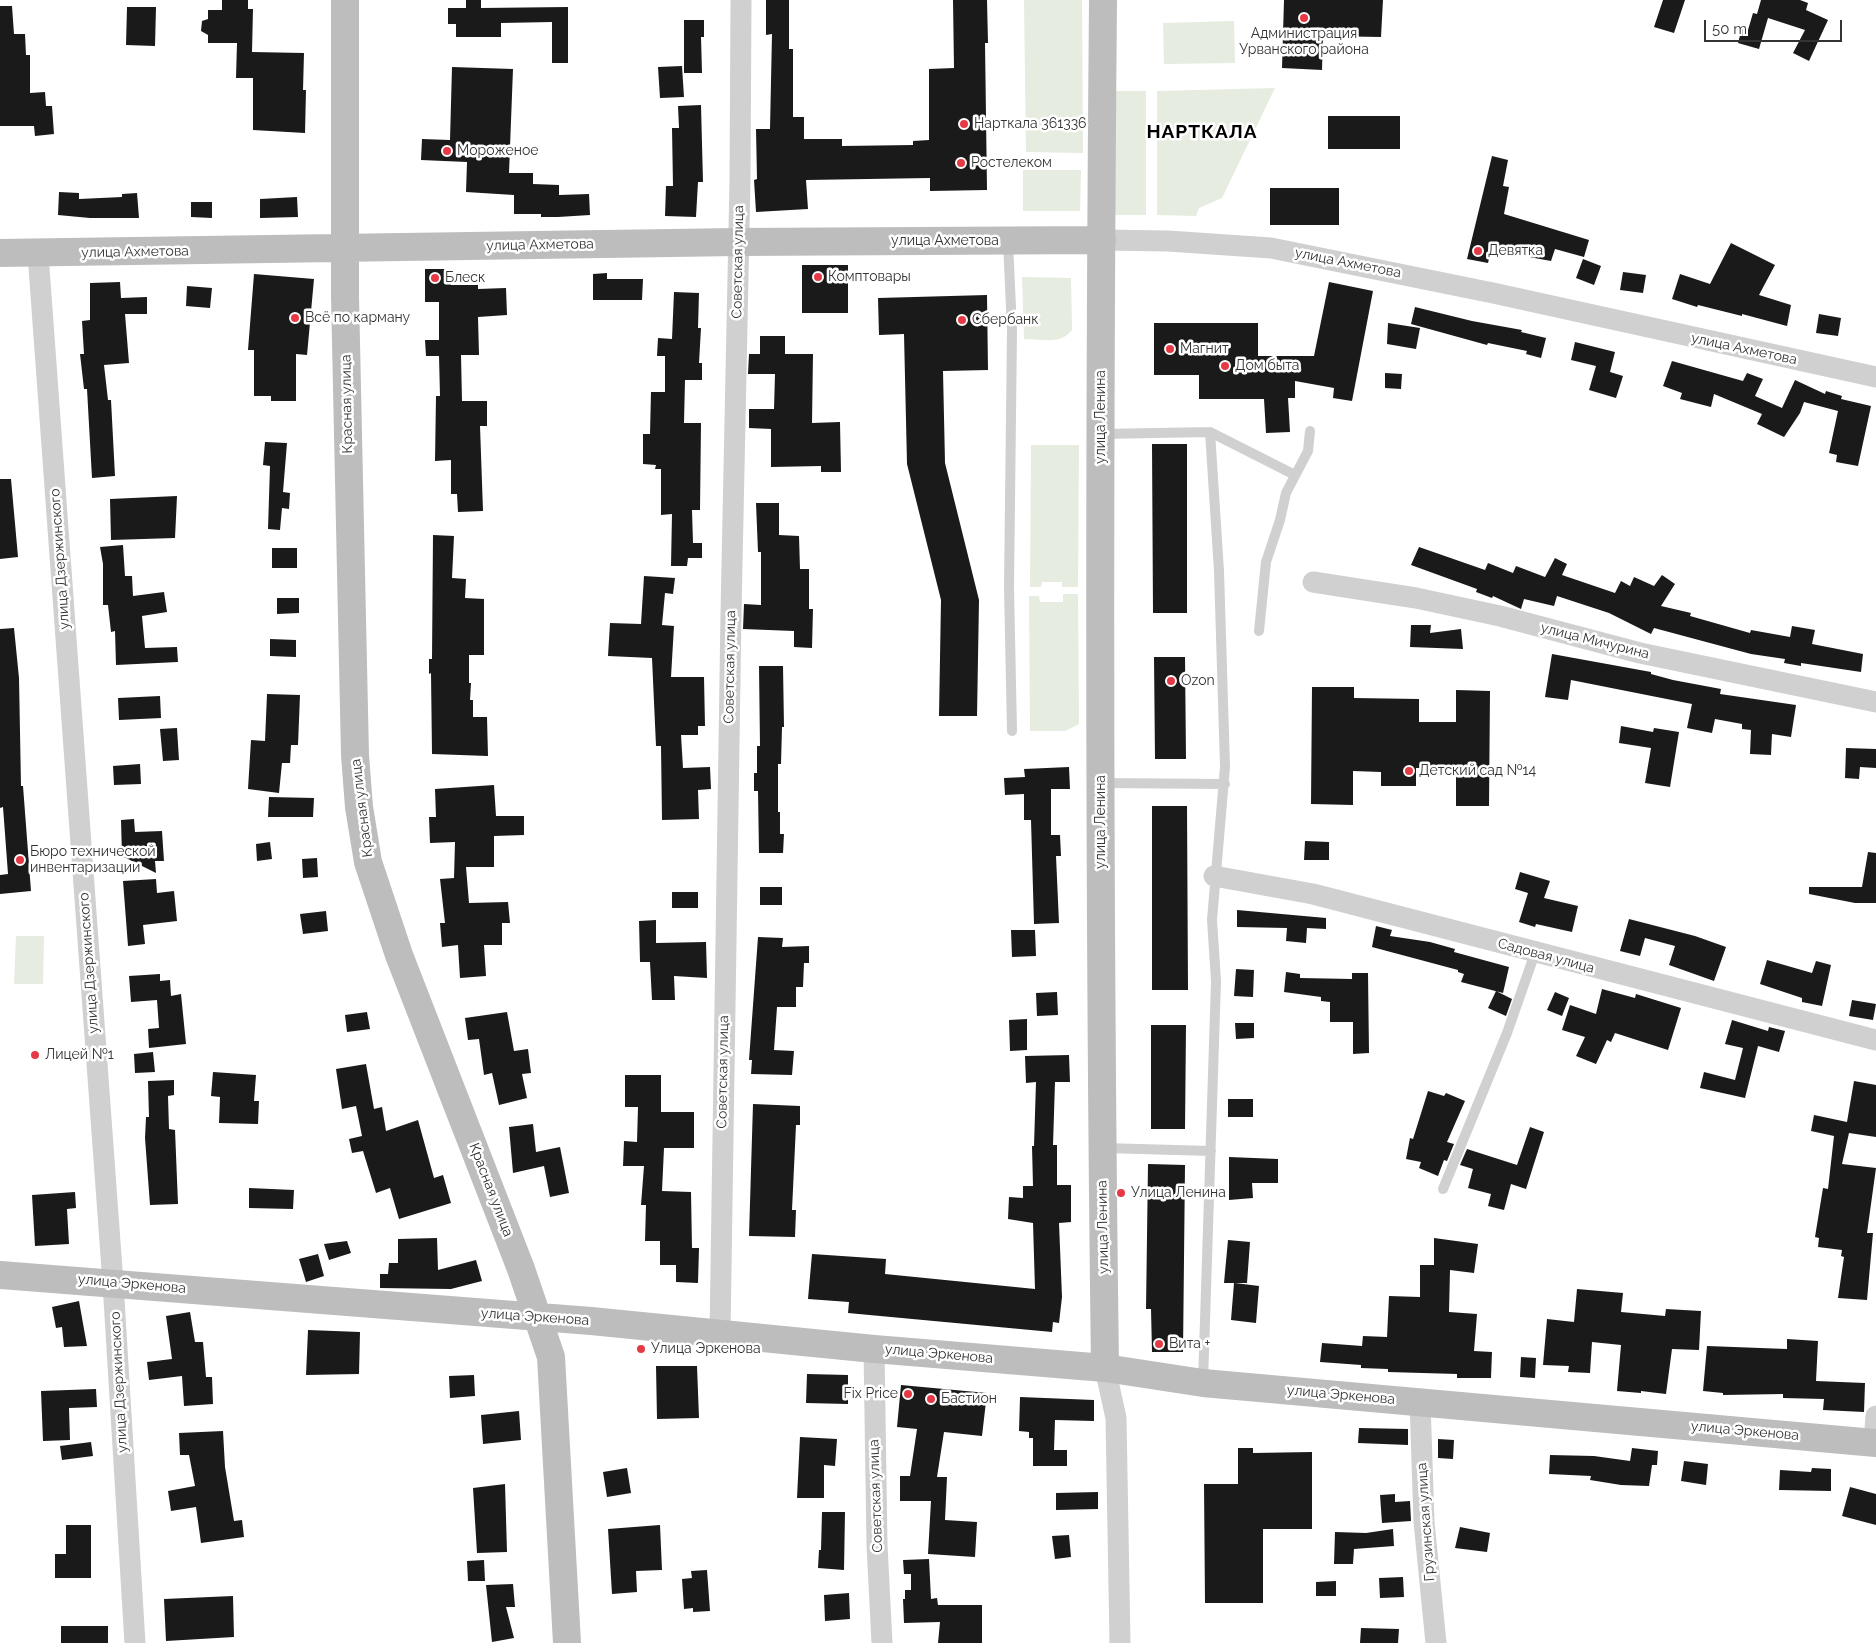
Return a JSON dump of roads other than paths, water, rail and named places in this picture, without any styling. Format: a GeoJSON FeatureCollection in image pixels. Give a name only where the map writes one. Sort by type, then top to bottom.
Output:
{"type":"FeatureCollection","features":[{"type":"Feature","properties":{"kind":"street","name":"Красная улица"},"geometry":{"type":"LineString","coordinates":[[345,0],[345,248],[355,755],[363,833],[368,862],[399,955],[521,1268],[551,1357],[567,1643]]}},
{"type":"Feature","properties":{"kind":"street","name":"Советская улица"},"geometry":{"type":"LineString","coordinates":[[720,1334],[740,181],[741,0]]}},
{"type":"Feature","properties":{"kind":"street","name":"улица Ленина"},"geometry":{"type":"LineString","coordinates":[[1103,0],[1100,434],[1102,1148],[1105,1368],[1116,1418],[1120,1643]]}},
{"type":"Feature","properties":{"kind":"street","name":"улица Ахметова"},"geometry":{"type":"LineString","coordinates":[[0,253],[38,254],[738,242],[1168,241],[1290,251],[1876,377]]}},
{"type":"Feature","properties":{"kind":"street","name":"улица Дзержинского"},"geometry":{"type":"LineString","coordinates":[[38,254],[114,1282],[135,1643]]}},
{"type":"Feature","properties":{"kind":"street","name":"улица Мичурина"},"geometry":{"type":"LineString","coordinates":[[1313,582],[1416,598],[1500,616],[1640,653],[1876,702]]}},
{"type":"Feature","properties":{"kind":"street","name":"Садовая улица"},"geometry":{"type":"LineString","coordinates":[[1214,876],[1313,894],[1876,1040]]}},
{"type":"Feature","properties":{"kind":"street","name":"улица Эркенова"},"geometry":{"type":"LineString","coordinates":[[0,1275],[114,1282],[592,1321],[874,1349],[1105,1368],[1203,1383],[1875,1443]]}},
{"type":"Feature","properties":{"kind":"street","name":"Советская улица"},"geometry":{"type":"LineString","coordinates":[[874,1349],[877,1545],[882,1643]]}},
{"type":"Feature","properties":{"kind":"street","name":"Грузинская улица"},"geometry":{"type":"LineString","coordinates":[[1420,1401],[1424,1522],[1436,1643]]}},
{"type":"Feature","properties":{"kind":"street"},"geometry":{"type":"LineString","coordinates":[[1875,1443],[1876,1416]]}},
{"type":"Feature","properties":{"kind":"lane"},"geometry":{"type":"LineString","coordinates":[[1008,241],[1012,339],[1009,578],[1012,731]]}},
{"type":"Feature","properties":{"kind":"lane"},"geometry":{"type":"LineString","coordinates":[[1259,631],[1266,562],[1280,520],[1286,493],[1308,451],[1310,431]]}},
{"type":"Feature","properties":{"kind":"lane"},"geometry":{"type":"LineString","coordinates":[[1203,1383],[1216,981],[1212,920],[1214,876],[1225,784],[1219,571],[1210,432]]}},
{"type":"Feature","properties":{"kind":"lane"},"geometry":{"type":"LineString","coordinates":[[1100,434],[1210,432],[1295,475]]}},
{"type":"Feature","properties":{"kind":"lane"},"geometry":{"type":"LineString","coordinates":[[1101,783],[1225,784]]}},
{"type":"Feature","properties":{"kind":"lane"},"geometry":{"type":"LineString","coordinates":[[1443,1189],[1507,1033],[1535,953]]}},
{"type":"Feature","properties":{"kind":"lane"},"geometry":{"type":"LineString","coordinates":[[1102,1148],[1211,1151]]}},
{"type":"Feature","properties":{"kind":"place","name":"Администрация Урванского района"},"geometry":{"type":"Point","coordinates":[1304,18]}},
{"type":"Feature","properties":{"kind":"place","name":"Нарткала 361336"},"geometry":{"type":"Point","coordinates":[964,124]}},
{"type":"Feature","properties":{"kind":"place","name":"Мороженое"},"geometry":{"type":"Point","coordinates":[447,151]}},
{"type":"Feature","properties":{"kind":"place","name":"Ростелеком"},"geometry":{"type":"Point","coordinates":[961,163]}},
{"type":"Feature","properties":{"kind":"place","name":"Девятка"},"geometry":{"type":"Point","coordinates":[1478,251]}},
{"type":"Feature","properties":{"kind":"place","name":"Комптовары"},"geometry":{"type":"Point","coordinates":[818,277]}},
{"type":"Feature","properties":{"kind":"place","name":"Блеск"},"geometry":{"type":"Point","coordinates":[435,278]}},
{"type":"Feature","properties":{"kind":"place","name":"Всё по карману"},"geometry":{"type":"Point","coordinates":[295,318]}},
{"type":"Feature","properties":{"kind":"place","name":"Сбербанк"},"geometry":{"type":"Point","coordinates":[962,320]}},
{"type":"Feature","properties":{"kind":"place","name":"Магнит"},"geometry":{"type":"Point","coordinates":[1170,349]}},
{"type":"Feature","properties":{"kind":"place","name":"Дом быта"},"geometry":{"type":"Point","coordinates":[1225,366]}},
{"type":"Feature","properties":{"kind":"place","name":"Ozon"},"geometry":{"type":"Point","coordinates":[1171,681]}},
{"type":"Feature","properties":{"kind":"place","name":"Детский сад №14"},"geometry":{"type":"Point","coordinates":[1409,771]}},
{"type":"Feature","properties":{"kind":"place","name":"Бюро технической инвентаризации"},"geometry":{"type":"Point","coordinates":[20,860]}},
{"type":"Feature","properties":{"kind":"place","name":"Лицей №1"},"geometry":{"type":"Point","coordinates":[35,1055]}},
{"type":"Feature","properties":{"kind":"place","name":"Улица Ленина"},"geometry":{"type":"Point","coordinates":[1121,1193]}},
{"type":"Feature","properties":{"kind":"place","name":"Вита +"},"geometry":{"type":"Point","coordinates":[1159,1344]}},
{"type":"Feature","properties":{"kind":"place","name":"Улица Эркенова"},"geometry":{"type":"Point","coordinates":[641,1349]}},
{"type":"Feature","properties":{"kind":"place","name":"Fix Price"},"geometry":{"type":"Point","coordinates":[908,1394]}},
{"type":"Feature","properties":{"kind":"place","name":"Бастион"},"geometry":{"type":"Point","coordinates":[931,1399]}},
{"type":"Feature","properties":{"kind":"district","name":"НАРТКАЛА"},"geometry":{"type":"Point","coordinates":[1202,132]}}]}
